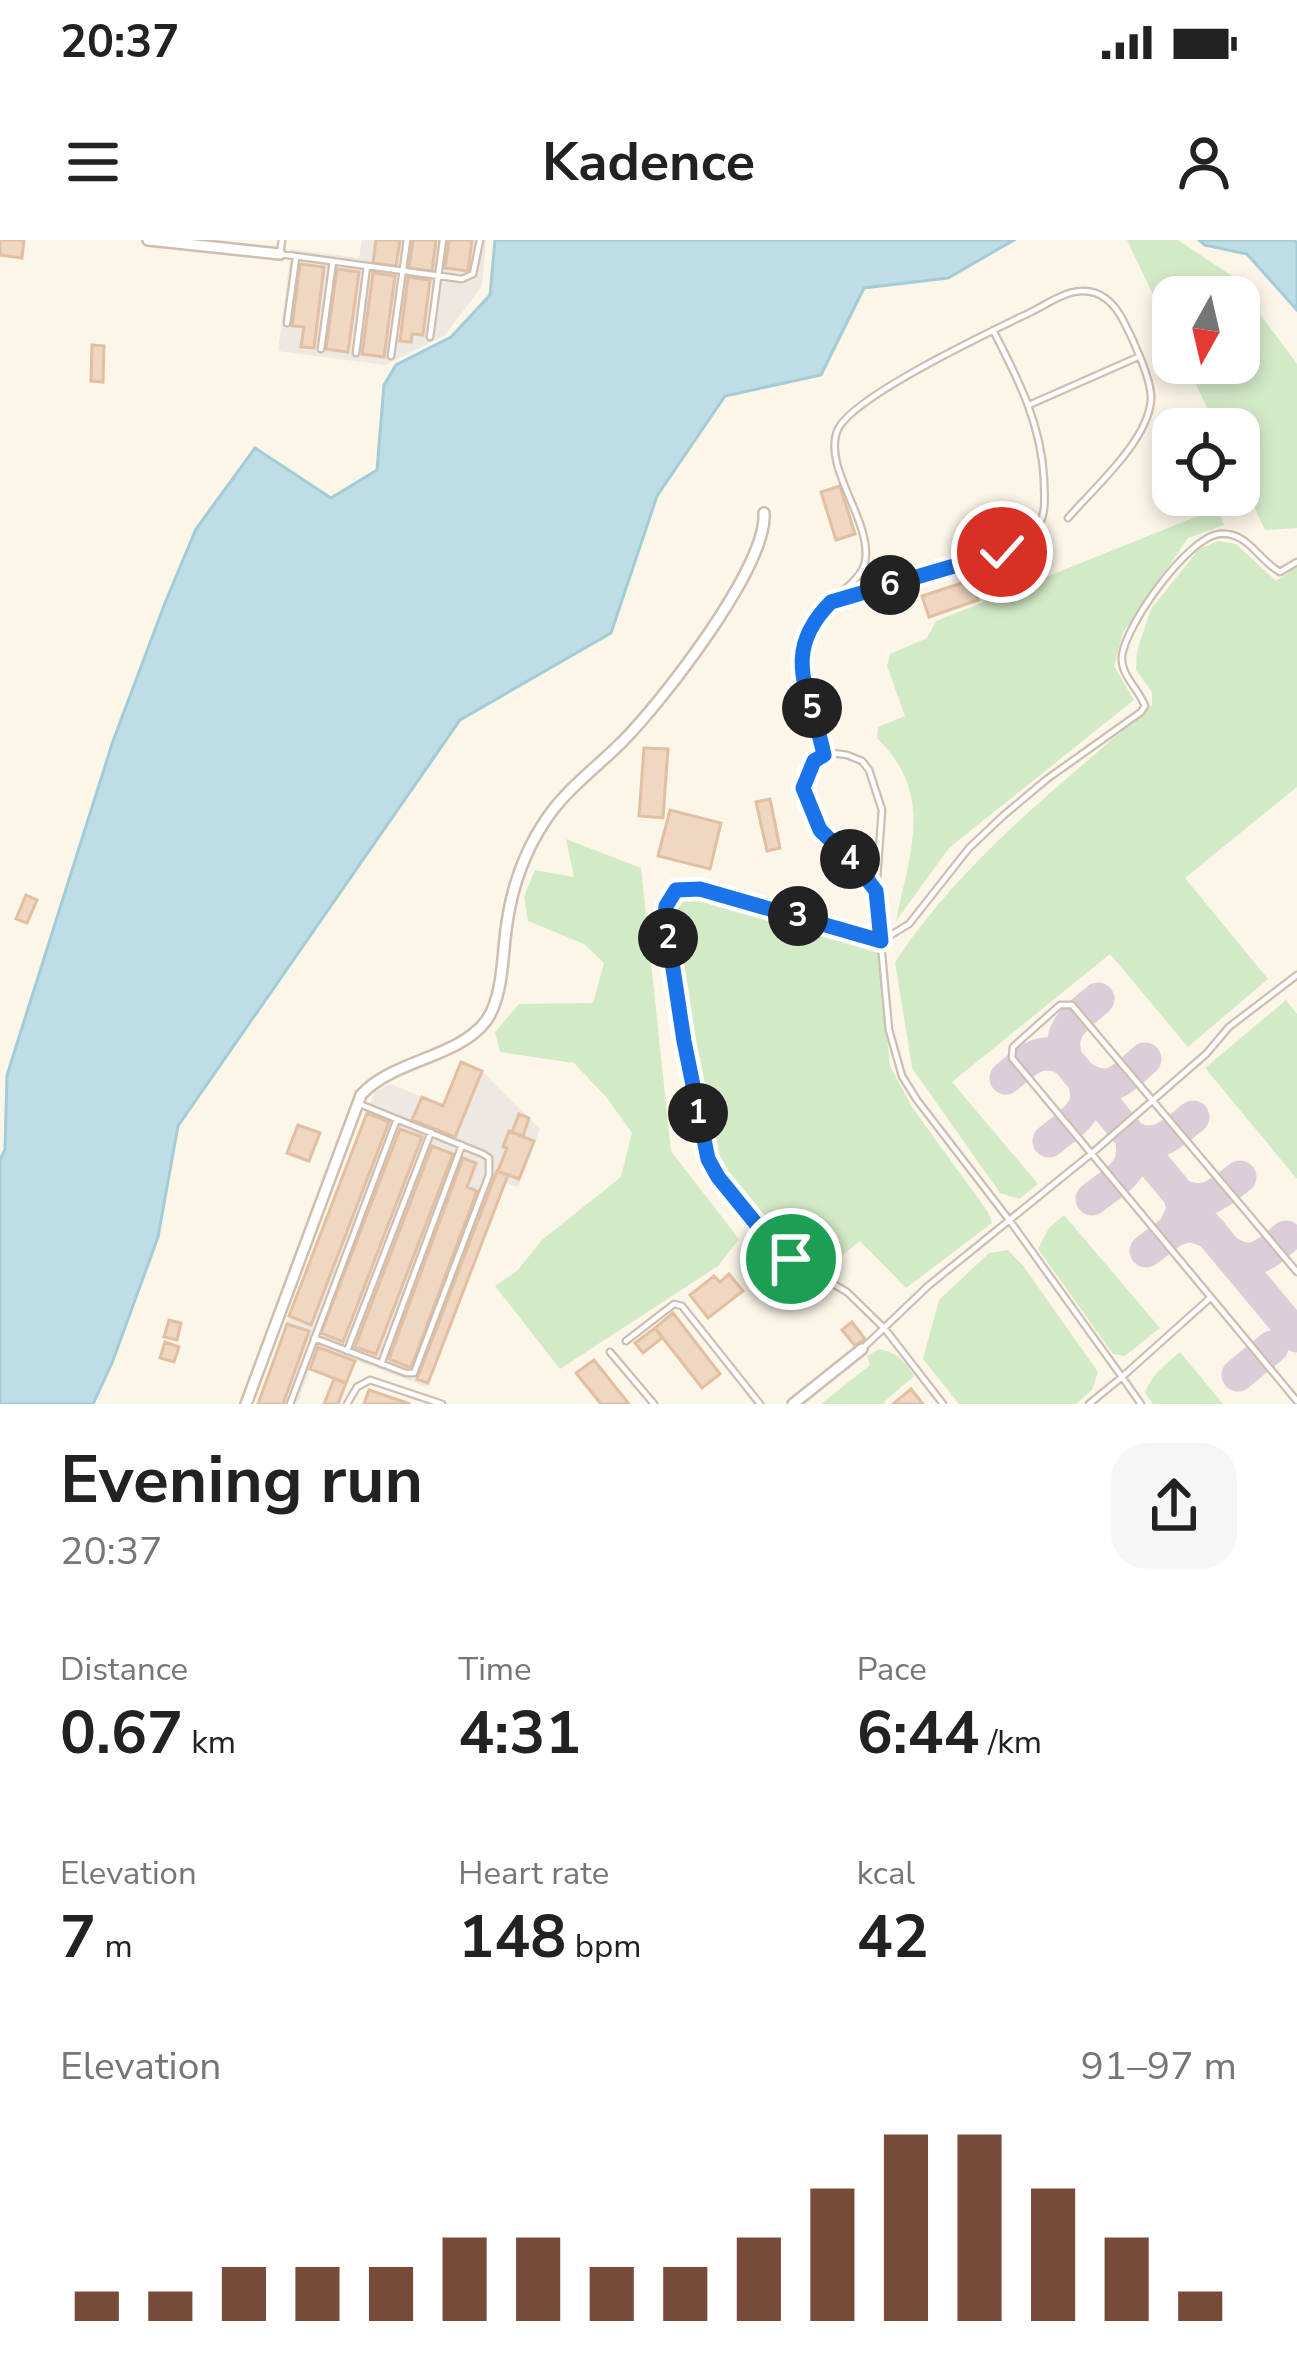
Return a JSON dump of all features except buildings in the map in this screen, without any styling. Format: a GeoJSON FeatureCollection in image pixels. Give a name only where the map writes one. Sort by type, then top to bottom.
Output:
{"type":"FeatureCollection","features":[{"type":"Feature","properties":{"kind":"street"},"geometry":{"type":"LineString","coordinates":[[148,240],[280,254]]}},
{"type":"Feature","properties":{"kind":"street"},"geometry":{"type":"LineString","coordinates":[[246,1404],[357,1103],[376,1082],[468,1036],[489,1018],[507,918],[531,846],[560,802],[623,741],[692,658],[749,568],[761,542],[764,513]]}},
{"type":"Feature","properties":{"kind":"street"},"geometry":{"type":"LineString","coordinates":[[794,1404],[862,1349]]}},
{"type":"Feature","properties":{"kind":"lane"},"geometry":{"type":"LineString","coordinates":[[282,240],[280,254],[469,278],[476,268],[480,240]]}},
{"type":"Feature","properties":{"kind":"lane"},"geometry":{"type":"LineString","coordinates":[[392,356],[407,240]]}},
{"type":"Feature","properties":{"kind":"lane"},"geometry":{"type":"LineString","coordinates":[[430,337],[443,240]]}},
{"type":"Feature","properties":{"kind":"lane"},"geometry":{"type":"LineString","coordinates":[[287,323],[296,256]]}},
{"type":"Feature","properties":{"kind":"lane"},"geometry":{"type":"LineString","coordinates":[[320,349],[333,261]]}},
{"type":"Feature","properties":{"kind":"lane"},"geometry":{"type":"LineString","coordinates":[[356,353],[367,266]]}},
{"type":"Feature","properties":{"kind":"lane"},"geometry":{"type":"LineString","coordinates":[[824,755],[817,720],[803,687],[805,639],[817,616],[861,573],[866,550],[836,460],[838,430],[851,413],[892,385],[993,330],[1074,292],[1096,293],[1111,300],[1129,332],[1151,395],[1134,442],[1068,518]]}},
{"type":"Feature","properties":{"kind":"lane"},"geometry":{"type":"LineString","coordinates":[[831,602],[1002,552],[1027,540],[1038,527],[1045,508],[1042,455],[1029,405],[993,330]]}},
{"type":"Feature","properties":{"kind":"lane"},"geometry":{"type":"LineString","coordinates":[[1029,405],[1138,357]]}},
{"type":"Feature","properties":{"kind":"lane"},"geometry":{"type":"LineString","coordinates":[[943,1404],[885,1329],[847,1292],[770,1241],[718,1177],[708,1159],[684,1041],[666,906],[676,890],[700,889],[881,941],[909,924],[969,848],[1004,815],[1141,712],[1143,699],[1123,670],[1125,646],[1150,598],[1198,543],[1219,534],[1243,538],[1273,569],[1280,572],[1297,562]]}},
{"type":"Feature","properties":{"kind":"lane"},"geometry":{"type":"LineString","coordinates":[[876,891],[820,830],[808,806],[803,788],[814,761],[824,755],[862,761],[882,811],[876,891],[890,1030],[902,1076],[1141,1404]]}},
{"type":"Feature","properties":{"kind":"lane"},"geometry":{"type":"LineString","coordinates":[[862,1349],[928,1286],[1154,1100],[1229,1027],[1297,975]]}},
{"type":"Feature","properties":{"kind":"lane"},"geometry":{"type":"LineString","coordinates":[[1297,1272],[1082,1013],[1069,1003],[1060,1005],[1013,1047],[1010,1054],[1297,1401]]}},
{"type":"Feature","properties":{"kind":"lane"},"geometry":{"type":"LineString","coordinates":[[314,1339],[410,1375],[489,1175],[489,1158],[357,1103]]}},
{"type":"Feature","properties":{"kind":"lane"},"geometry":{"type":"LineString","coordinates":[[290,1404],[398,1119]]}},
{"type":"Feature","properties":{"kind":"lane"},"geometry":{"type":"LineString","coordinates":[[346,1351],[431,1132]]}},
{"type":"Feature","properties":{"kind":"lane"},"geometry":{"type":"LineString","coordinates":[[381,1364],[462,1145]]}},
{"type":"Feature","properties":{"kind":"lane"},"geometry":{"type":"LineString","coordinates":[[1089,1404],[1209,1299]]}},
{"type":"Feature","properties":{"kind":"lane"},"geometry":{"type":"LineString","coordinates":[[626,1341],[678,1304],[760,1404]]}},
{"type":"Feature","properties":{"kind":"lane"},"geometry":{"type":"LineString","coordinates":[[610,1352],[654,1404]]}},
{"type":"Feature","properties":{"kind":"lane"},"geometry":{"type":"LineString","coordinates":[[346,1404],[357,1387],[370,1380],[442,1404]]}},
{"type":"Feature","properties":{"kind":"shaded area"},"geometry":{"type":"Polygon","coordinates":[[[362,240],[486,240],[482,286],[445,335],[385,365],[278,351],[291,249],[359,258],[362,240]]]}},
{"type":"Feature","properties":{"kind":"shaded area"},"geometry":{"type":"Polygon","coordinates":[[[461,1062],[482,1071],[540,1129],[518,1187],[505,1183],[427,1387],[319,1347],[297,1404],[258,1404],[375,1092],[390,1084],[443,1105],[461,1062]]]}},
{"type":"Feature","properties":{"kind":"green space"},"geometry":{"type":"Polygon","coordinates":[[[1127,240],[1178,240],[1232,276],[1152,276],[1152,293],[1127,240]]]}},
{"type":"Feature","properties":{"kind":"green space"},"geometry":{"type":"Polygon","coordinates":[[[1260,314],[1297,364],[1297,528],[1265,530],[1258,516],[1260,408],[1207,408],[1196,384],[1260,384],[1260,314]]]}},
{"type":"Feature","properties":{"kind":"green space"},"geometry":{"type":"Polygon","coordinates":[[[1198,516],[1221,516],[1224,525],[1188,538],[1123,633],[1114,666],[1134,700],[949,848],[896,921],[914,825],[912,802],[895,759],[877,738],[878,727],[905,716],[887,666],[890,654],[927,638],[936,621],[1198,516]]]}},
{"type":"Feature","properties":{"kind":"green space"},"geometry":{"type":"Polygon","coordinates":[[[1218,541],[1236,544],[1276,581],[1297,567],[1297,787],[1185,878],[1268,979],[1188,1047],[1110,954],[952,1082],[1038,1184],[1019,1199],[1000,1193],[912,1068],[895,962],[982,857],[1152,705],[1152,692],[1136,670],[1151,609],[1199,549],[1218,541]]]}},
{"type":"Feature","properties":{"kind":"green space"},"geometry":{"type":"Polygon","coordinates":[[[566,839],[641,868],[671,1151],[739,1239],[718,1266],[560,1369],[495,1286],[517,1271],[542,1240],[621,1177],[632,1133],[574,1063],[500,1052],[495,1032],[519,1004],[593,1003],[604,963],[584,944],[528,921],[524,897],[535,870],[574,877],[566,839]]]}},
{"type":"Feature","properties":{"kind":"green space"},"geometry":{"type":"Polygon","coordinates":[[[689,891],[877,943],[890,1066],[912,1107],[992,1223],[906,1288],[860,1241],[828,1267],[841,1280],[811,1267],[781,1244],[716,1156],[671,907],[675,896],[689,891]]]}},
{"type":"Feature","properties":{"kind":"green space"},"geometry":{"type":"Polygon","coordinates":[[[1286,1000],[1297,1014],[1297,1179],[1205,1068],[1286,1000]]]}},
{"type":"Feature","properties":{"kind":"green space"},"geometry":{"type":"Polygon","coordinates":[[[1064,1215],[1160,1328],[1125,1356],[1113,1354],[1038,1249],[1049,1228],[1064,1215]]]}},
{"type":"Feature","properties":{"kind":"green space"},"geometry":{"type":"Polygon","coordinates":[[[1008,1250],[1098,1372],[1092,1390],[1076,1404],[959,1404],[923,1359],[939,1300],[989,1253],[1008,1250]]]}},
{"type":"Feature","properties":{"kind":"green space"},"geometry":{"type":"Polygon","coordinates":[[[879,1349],[900,1358],[914,1376],[885,1404],[821,1404],[870,1365],[867,1356],[879,1349]]]}},
{"type":"Feature","properties":{"kind":"green space"},"geometry":{"type":"Polygon","coordinates":[[[1180,1352],[1223,1404],[1153,1404],[1145,1393],[1148,1386],[1180,1352]]]}},
{"type":"Feature","properties":{"kind":"water"},"geometry":{"type":"Polygon","coordinates":[[[495,240],[1014,240],[948,278],[864,288],[821,375],[725,396],[657,496],[611,633],[460,720],[178,1126],[158,1237],[93,1404],[0,1404],[0,1160],[5,1149],[7,1075],[113,741],[196,529],[255,448],[331,498],[377,470],[384,385],[396,365],[451,337],[490,295],[495,240]]]}},
{"type":"Feature","properties":{"kind":"water"},"geometry":{"type":"Polygon","coordinates":[[[1199,240],[1294,240],[1297,310],[1247,254],[1199,240]]]}},
{"type":"Feature","properties":{"kind":"taxiway"},"geometry":{"type":"LineString","coordinates":[[1006,1078],[1042,1054],[1067,1060],[1066,1032],[1098,999]]}},
{"type":"Feature","properties":{"kind":"taxiway"},"geometry":{"type":"LineString","coordinates":[[1049,1141],[1084,1107],[1082,1077],[1108,1085],[1145,1059]]}},
{"type":"Feature","properties":{"kind":"taxiway"},"geometry":{"type":"LineString","coordinates":[[1067,1060],[1297,1336]]}},
{"type":"Feature","properties":{"kind":"taxiway"},"geometry":{"type":"LineString","coordinates":[[1092,1199],[1129,1167],[1131,1137],[1157,1141],[1193,1117]]}},
{"type":"Feature","properties":{"kind":"taxiway"},"geometry":{"type":"LineString","coordinates":[[1211,1232],[1190,1225],[1174,1230],[1183,1210],[1180,1195],[1205,1199],[1240,1177]]}},
{"type":"Feature","properties":{"kind":"taxiway"},"geometry":{"type":"LineString","coordinates":[[1146,1251],[1174,1230]]}},
{"type":"Feature","properties":{"kind":"taxiway"},"geometry":{"type":"LineString","coordinates":[[1228,1252],[1252,1259],[1286,1237]]}},
{"type":"Feature","properties":{"kind":"taxiway"},"geometry":{"type":"LineString","coordinates":[[1238,1375],[1272,1347]]}},
{"type":"Feature","properties":{"kind":"route"},"geometry":{"type":"LineString","coordinates":[[791,1259],[770,1241],[708,1159],[684,1041],[666,906],[676,890],[700,889],[881,941],[876,891],[820,830],[803,788],[814,761],[824,755],[817,720],[803,687],[805,639],[831,602],[1002,552]]}}]}
